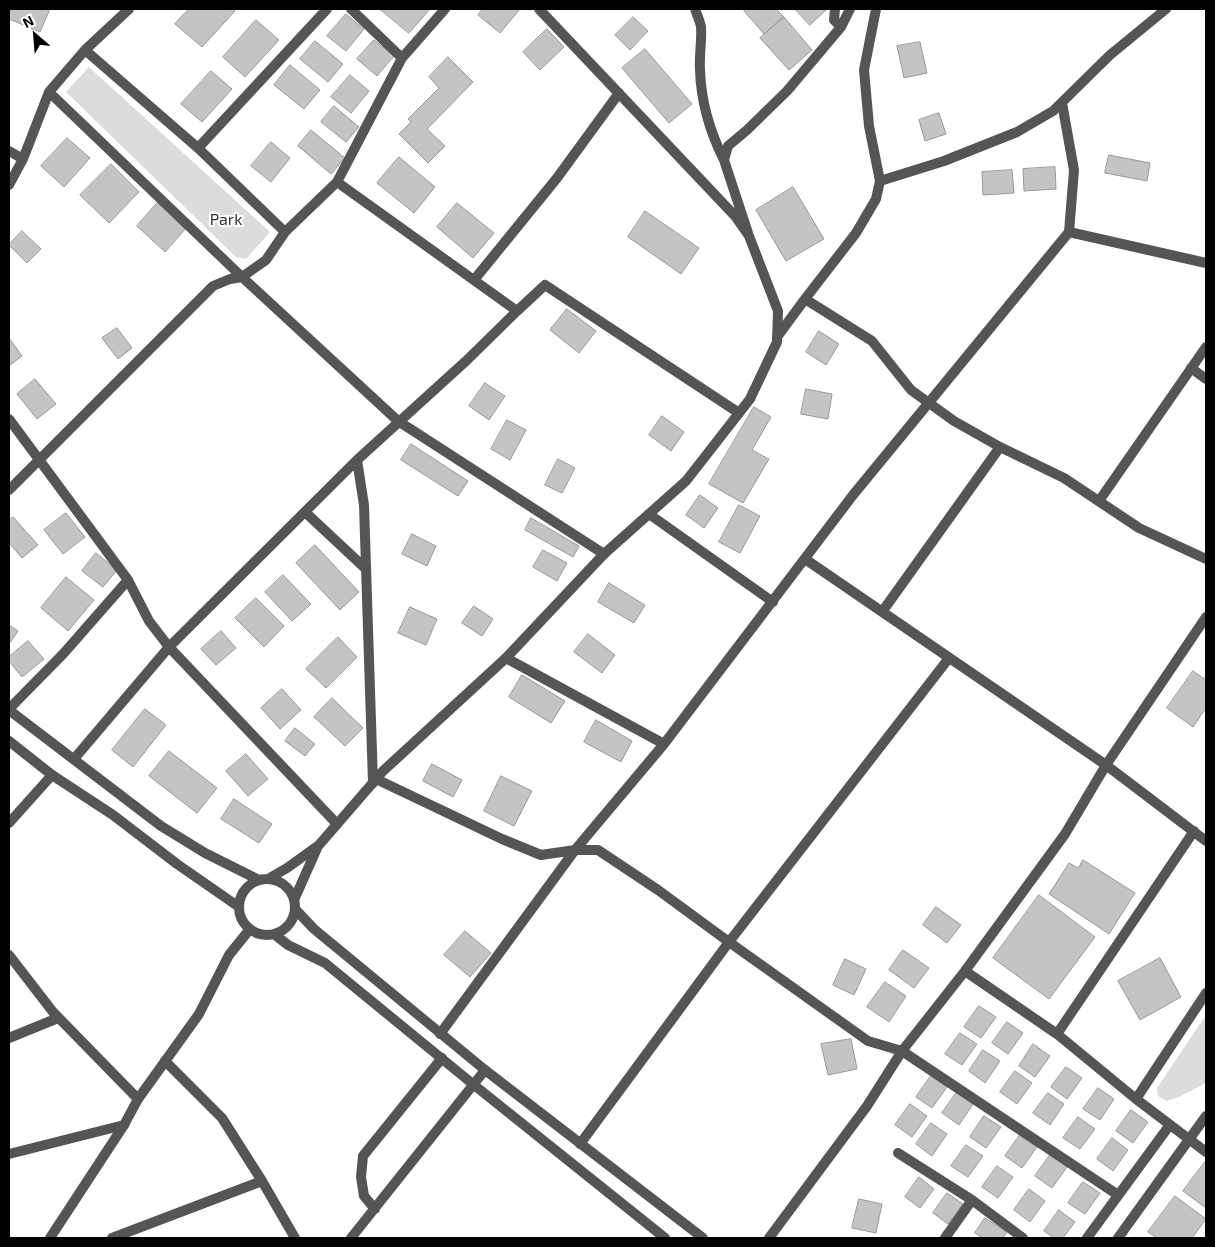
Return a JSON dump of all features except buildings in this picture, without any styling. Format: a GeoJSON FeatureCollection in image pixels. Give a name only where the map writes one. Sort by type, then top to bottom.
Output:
{"type":"FeatureCollection","features":[{"type":"Feature","properties":{"kind":"street"},"geometry":{"type":"LineString","coordinates":[[9,184],[23,158],[49,92],[85,50],[128,9]]}},
{"type":"Feature","properties":{"kind":"street"},"geometry":{"type":"LineString","coordinates":[[198,148],[327,9]]}},
{"type":"Feature","properties":{"kind":"street"},"geometry":{"type":"LineString","coordinates":[[351,9],[402,58]]}},
{"type":"Feature","properties":{"kind":"street"},"geometry":{"type":"LineString","coordinates":[[9,490],[213,286],[230,279],[242,277],[266,260],[285,232],[337,182],[402,58],[445,9]]}},
{"type":"Feature","properties":{"kind":"street"},"geometry":{"type":"LineString","coordinates":[[539,9],[735,216],[749,236]]}},
{"type":"Feature","properties":{"kind":"street"},"geometry":{"type":"LineString","coordinates":[[319,845],[294,904],[293,917],[288,925],[274,934],[266,935],[250,929],[240,916],[240,898],[244,890],[251,884],[287,868],[319,845],[375,781],[506,658],[604,554],[686,481],[750,399],[777,342],[778,311],[749,236],[724,160],[710,128],[703,102],[700,71],[701,26],[695,9]]}},
{"type":"Feature","properties":{"kind":"street"},"geometry":{"type":"LineString","coordinates":[[835,9],[834,20],[841,26]]}},
{"type":"Feature","properties":{"kind":"street"},"geometry":{"type":"LineString","coordinates":[[724,160],[728,146],[748,130],[787,91],[841,26],[850,9]]}},
{"type":"Feature","properties":{"kind":"street"},"geometry":{"type":"LineString","coordinates":[[777,337],[856,233],[876,199],[880,181],[869,126],[864,70],[876,9]]}},
{"type":"Feature","properties":{"kind":"street"},"geometry":{"type":"LineString","coordinates":[[880,181],[944,161],[1017,132],[1053,111],[1110,55],[1166,9]]}},
{"type":"Feature","properties":{"kind":"street"},"geometry":{"type":"LineString","coordinates":[[85,50],[198,148],[285,232]]}},
{"type":"Feature","properties":{"kind":"street"},"geometry":{"type":"LineString","coordinates":[[49,92],[242,277],[398,421],[604,554]]}},
{"type":"Feature","properties":{"kind":"street"},"geometry":{"type":"LineString","coordinates":[[474,280],[557,178],[619,93]]}},
{"type":"Feature","properties":{"kind":"street"},"geometry":{"type":"LineString","coordinates":[[440,1034],[575,850],[664,744],[853,495],[1069,232],[1074,170],[1062,103]]}},
{"type":"Feature","properties":{"kind":"street"},"geometry":{"type":"LineString","coordinates":[[9,151],[23,158]]}},
{"type":"Feature","properties":{"kind":"street"},"geometry":{"type":"LineString","coordinates":[[337,182],[516,311]]}},
{"type":"Feature","properties":{"kind":"street"},"geometry":{"type":"LineString","coordinates":[[1069,232],[1206,263]]}},
{"type":"Feature","properties":{"kind":"street"},"geometry":{"type":"LineString","coordinates":[[74,759],[170,647],[357,460],[466,361],[545,285],[740,413]]}},
{"type":"Feature","properties":{"kind":"street"},"geometry":{"type":"LineString","coordinates":[[805,298],[872,341],[912,390],[954,421],[1000,447],[1064,478],[1139,528],[1206,559]]}},
{"type":"Feature","properties":{"kind":"street"},"geometry":{"type":"LineString","coordinates":[[1099,502],[1206,348]]}},
{"type":"Feature","properties":{"kind":"street"},"geometry":{"type":"LineString","coordinates":[[1191,368],[1206,379]]}},
{"type":"Feature","properties":{"kind":"street"},"geometry":{"type":"LineString","coordinates":[[9,418],[128,580],[149,621],[170,647],[337,824]]}},
{"type":"Feature","properties":{"kind":"street"},"geometry":{"type":"LineString","coordinates":[[882,612],[1000,447]]}},
{"type":"Feature","properties":{"kind":"street"},"geometry":{"type":"LineString","coordinates":[[357,460],[364,506],[375,781]]}},
{"type":"Feature","properties":{"kind":"street"},"geometry":{"type":"LineString","coordinates":[[305,512],[366,569]]}},
{"type":"Feature","properties":{"kind":"street"},"geometry":{"type":"LineString","coordinates":[[649,514],[772,602]]}},
{"type":"Feature","properties":{"kind":"street"},"geometry":{"type":"LineString","coordinates":[[805,559],[1106,765],[1206,841]]}},
{"type":"Feature","properties":{"kind":"street"},"geometry":{"type":"LineString","coordinates":[[128,580],[70,647],[9,710],[161,826],[205,853],[263,879],[276,880],[284,885],[290,891],[294,904],[314,929],[484,1070],[703,1238]]}},
{"type":"Feature","properties":{"kind":"street"},"geometry":{"type":"LineString","coordinates":[[768,1238],[866,1106],[902,1051],[965,971],[1066,834],[1106,765],[1206,617]]}},
{"type":"Feature","properties":{"kind":"street"},"geometry":{"type":"LineString","coordinates":[[506,658],[664,744]]}},
{"type":"Feature","properties":{"kind":"street"},"geometry":{"type":"LineString","coordinates":[[580,1144],[729,942],[949,658]]}},
{"type":"Feature","properties":{"kind":"street"},"geometry":{"type":"LineString","coordinates":[[9,741],[52,775],[113,815],[177,864],[239,907]]}},
{"type":"Feature","properties":{"kind":"street"},"geometry":{"type":"LineString","coordinates":[[9,822],[52,775]]}},
{"type":"Feature","properties":{"kind":"street"},"geometry":{"type":"LineString","coordinates":[[375,781],[541,855],[575,850],[598,850],[658,890],[868,1041],[902,1051],[1118,1195]]}},
{"type":"Feature","properties":{"kind":"street"},"geometry":{"type":"LineString","coordinates":[[1057,1034],[1194,831]]}},
{"type":"Feature","properties":{"kind":"street"},"geometry":{"type":"LineString","coordinates":[[50,1238],[124,1125],[138,1099],[199,1014],[228,955],[250,929]]}},
{"type":"Feature","properties":{"kind":"street"},"geometry":{"type":"LineString","coordinates":[[274,934],[288,945],[324,962],[474,1085],[666,1238]]}},
{"type":"Feature","properties":{"kind":"street"},"geometry":{"type":"LineString","coordinates":[[9,955],[58,1018],[138,1099]]}},
{"type":"Feature","properties":{"kind":"street"},"geometry":{"type":"LineString","coordinates":[[965,971],[1057,1034],[1169,1126],[1206,1152]]}},
{"type":"Feature","properties":{"kind":"street"},"geometry":{"type":"LineString","coordinates":[[1136,1099],[1206,993]]}},
{"type":"Feature","properties":{"kind":"street"},"geometry":{"type":"LineString","coordinates":[[9,1038],[58,1018]]}},
{"type":"Feature","properties":{"kind":"street"},"geometry":{"type":"LineString","coordinates":[[375,1209],[364,1196],[361,1176],[364,1156],[442,1058]]}},
{"type":"Feature","properties":{"kind":"street"},"geometry":{"type":"LineString","coordinates":[[165,1061],[222,1118],[295,1238]]}},
{"type":"Feature","properties":{"kind":"street"},"geometry":{"type":"LineString","coordinates":[[351,1238],[484,1070]]}},
{"type":"Feature","properties":{"kind":"street"},"geometry":{"type":"LineString","coordinates":[[1118,1238],[1206,1116]]}},
{"type":"Feature","properties":{"kind":"street"},"geometry":{"type":"LineString","coordinates":[[9,1154],[124,1125]]}},
{"type":"Feature","properties":{"kind":"street"},"geometry":{"type":"LineString","coordinates":[[1087,1238],[1169,1126]]}},
{"type":"Feature","properties":{"kind":"street"},"geometry":{"type":"LineString","coordinates":[[898,1154],[972,1200],[1023,1238]]}},
{"type":"Feature","properties":{"kind":"street"},"geometry":{"type":"LineString","coordinates":[[112,1238],[262,1181]]}},
{"type":"Feature","properties":{"kind":"street"},"geometry":{"type":"LineString","coordinates":[[946,1238],[972,1200]]}},
{"type":"Feature","properties":{"kind":"green space","name":"Park"},"geometry":{"type":"Polygon","coordinates":[[[89,67],[270,232],[246,259],[236,257],[66,92],[89,67]]]}},
{"type":"Feature","properties":{"kind":"green space"},"geometry":{"type":"Polygon","coordinates":[[[1206,1015],[1206,1083],[1167,1101],[1158,1096],[1157,1088],[1206,1015]]]}}]}
